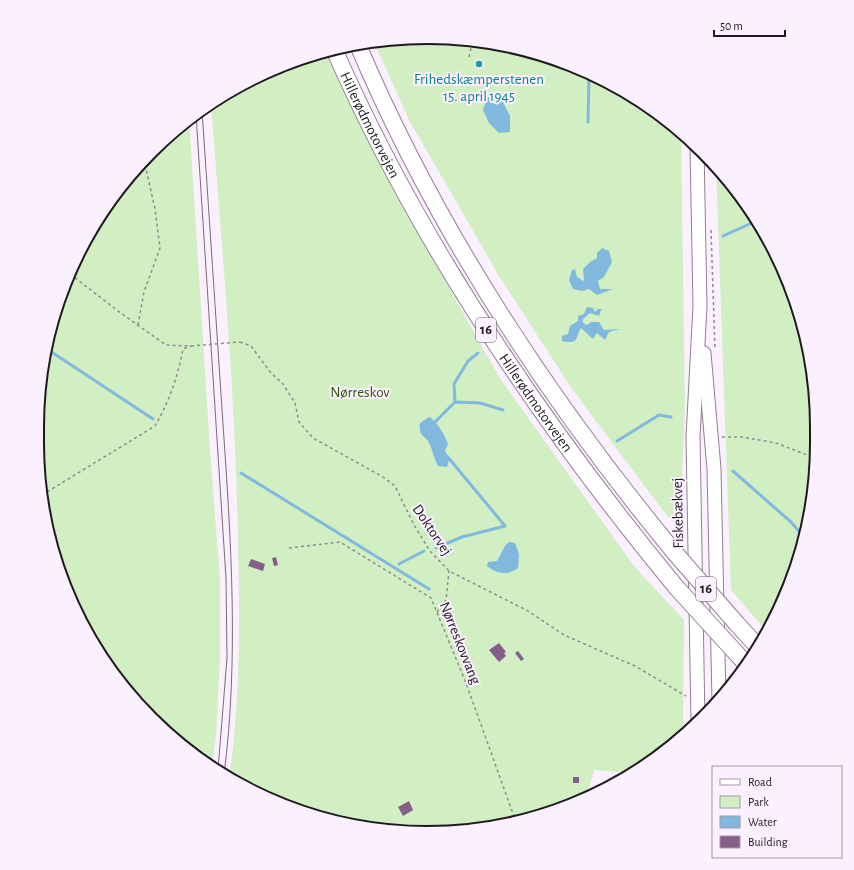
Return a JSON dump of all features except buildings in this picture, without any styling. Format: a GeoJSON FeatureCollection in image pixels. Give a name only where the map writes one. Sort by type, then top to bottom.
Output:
{"type":"FeatureCollection","features":[{"type":"Feature","properties":{"kind":"highway","name":"Hillerødmotorvejen"},"geometry":{"type":"LineString","coordinates":[[360,50],[405,146],[489,296],[532,364],[605,466],[674,553],[754,643]]}},
{"type":"Feature","properties":{"kind":"highway","name":"Hillerødmotorvejen"},"geometry":{"type":"LineString","coordinates":[[337,55],[385,154],[471,306],[516,376],[588,477],[676,587],[742,659]]}},
{"type":"Feature","properties":{"kind":"street","name":"Fiskebækvej"},"geometry":{"type":"LineString","coordinates":[[697,155],[700,306],[714,469],[719,691]]}},
{"type":"Feature","properties":{"kind":"street","name":"Fiskebækvej"},"geometry":{"type":"LineString","coordinates":[[698,714],[693,436],[700,306]]}},
{"type":"Feature","properties":{"kind":"path"},"geometry":{"type":"LineString","coordinates":[[469,57],[471,47]]}},
{"type":"Feature","properties":{"kind":"path"},"geometry":{"type":"LineString","coordinates":[[138,325],[144,292],[160,248],[155,209],[146,167]]}},
{"type":"Feature","properties":{"kind":"path","name":"Doktorvej"},"geometry":{"type":"LineString","coordinates":[[74,277],[166,345],[191,346],[240,342],[251,346],[271,373],[283,384],[295,403],[300,422],[313,438],[383,477],[395,486],[414,525],[430,551],[449,571],[528,611],[564,635],[635,666],[698,702]]}},
{"type":"Feature","properties":{"kind":"path"},"geometry":{"type":"LineString","coordinates":[[47,491],[155,426],[165,410],[179,368],[183,349],[191,346]]}},
{"type":"Feature","properties":{"kind":"path"},"geometry":{"type":"LineString","coordinates":[[711,437],[742,437],[776,443],[809,456]]}},
{"type":"Feature","properties":{"kind":"path","name":"Nørreskovvang"},"geometry":{"type":"LineString","coordinates":[[290,548],[340,542],[431,598],[466,683],[514,816]]}},
{"type":"Feature","properties":{"kind":"path"},"geometry":{"type":"LineString","coordinates":[[437,612],[446,600],[449,571]]}},
{"type":"Feature","properties":{"kind":"green space"},"geometry":{"type":"Polygon","coordinates":[[[427,44],[477,47],[502,51],[550,64],[596,83],[618,95],[660,123],[681,140],[685,405],[680,521],[674,523],[664,512],[572,389],[499,276],[409,120],[376,47],[427,44]]]}},
{"type":"Feature","properties":{"kind":"green space","name":"Nørreskov"},"geometry":{"type":"Polygon","coordinates":[[[328,57],[415,227],[499,377],[634,566],[684,620],[683,728],[660,747],[622,772],[594,770],[589,790],[550,806],[502,819],[477,823],[427,826],[377,823],[352,819],[304,806],[280,797],[230,772],[237,692],[239,606],[237,492],[228,326],[212,111],[258,83],[304,64],[328,57]]]}},
{"type":"Feature","properties":{"kind":"green space"},"geometry":{"type":"Polygon","coordinates":[[[190,127],[210,449],[220,579],[220,657],[216,736],[213,760],[174,731],[156,714],[139,696],[109,656],[83,612],[64,566],[51,518],[45,468],[44,427],[47,377],[57,328],[73,280],[95,235],[123,194],[156,156],[190,127]]]}},
{"type":"Feature","properties":{"kind":"green space"},"geometry":{"type":"Polygon","coordinates":[[[716,176],[731,194],[759,236],[771,258],[790,304],[803,352],[807,377],[810,427],[809,468],[803,518],[790,566],[781,590],[763,627],[731,590],[716,176]]]}},
{"type":"Feature","properties":{"kind":"water"},"geometry":{"type":"Polygon","coordinates":[[[499,94],[510,116],[510,132],[499,133],[489,123],[483,110],[488,96],[499,94]]]}},
{"type":"Feature","properties":{"kind":"water"},"geometry":{"type":"Polygon","coordinates":[[[602,248],[609,251],[612,262],[604,277],[598,281],[600,289],[613,289],[597,295],[589,289],[582,291],[573,289],[569,280],[572,270],[575,269],[577,277],[583,281],[583,269],[597,258],[597,253],[602,248]]]}},
{"type":"Feature","properties":{"kind":"water"},"geometry":{"type":"Polygon","coordinates":[[[587,307],[593,308],[595,312],[598,309],[604,309],[601,310],[599,316],[590,313],[583,319],[583,323],[587,325],[591,322],[599,322],[604,330],[620,329],[609,332],[605,340],[597,333],[593,339],[581,328],[574,341],[562,341],[562,336],[568,334],[570,326],[578,321],[578,316],[584,314],[587,307]]]}},
{"type":"Feature","properties":{"kind":"water"},"geometry":{"type":"Polygon","coordinates":[[[429,417],[438,425],[447,442],[448,445],[445,450],[449,460],[447,467],[438,466],[429,442],[421,434],[420,423],[429,417]]]}},
{"type":"Feature","properties":{"kind":"water"},"geometry":{"type":"Polygon","coordinates":[[[509,542],[515,543],[519,554],[518,568],[514,571],[502,573],[487,566],[488,562],[497,561],[505,546],[509,542]]]}},
{"type":"Feature","properties":{"kind":"waterway"},"geometry":{"type":"LineString","coordinates":[[588,122],[589,80]]}},
{"type":"Feature","properties":{"kind":"waterway"},"geometry":{"type":"LineString","coordinates":[[723,236],[751,223]]}},
{"type":"Feature","properties":{"kind":"waterway"},"geometry":{"type":"LineString","coordinates":[[51,352],[153,419]]}},
{"type":"Feature","properties":{"kind":"waterway"},"geometry":{"type":"LineString","coordinates":[[455,402],[454,384],[468,361],[478,353]]}},
{"type":"Feature","properties":{"kind":"waterway"},"geometry":{"type":"LineString","coordinates":[[435,422],[455,402],[480,403],[503,410]]}},
{"type":"Feature","properties":{"kind":"waterway"},"geometry":{"type":"LineString","coordinates":[[617,441],[659,415],[671,417]]}},
{"type":"Feature","properties":{"kind":"waterway"},"geometry":{"type":"LineString","coordinates":[[436,548],[462,537],[505,526],[447,456]]}},
{"type":"Feature","properties":{"kind":"waterway"},"geometry":{"type":"LineString","coordinates":[[733,471],[791,522],[800,532]]}},
{"type":"Feature","properties":{"kind":"waterway"},"geometry":{"type":"LineString","coordinates":[[241,473],[429,589]]}},
{"type":"Feature","properties":{"kind":"waterway"},"geometry":{"type":"LineString","coordinates":[[399,564],[424,551]]}},
{"type":"Feature","properties":{"kind":"tram line"},"geometry":{"type":"LineString","coordinates":[[202,117],[231,556],[231,687],[229,731],[225,768]]}},
{"type":"Feature","properties":{"kind":"tram line"},"geometry":{"type":"LineString","coordinates":[[196,121],[226,578],[227,658],[218,764]]}},
{"type":"Feature","properties":{"kind":"place","name":"Frihedskæmperstenen 15. april 1945"},"geometry":{"type":"Point","coordinates":[479,64]}}]}
